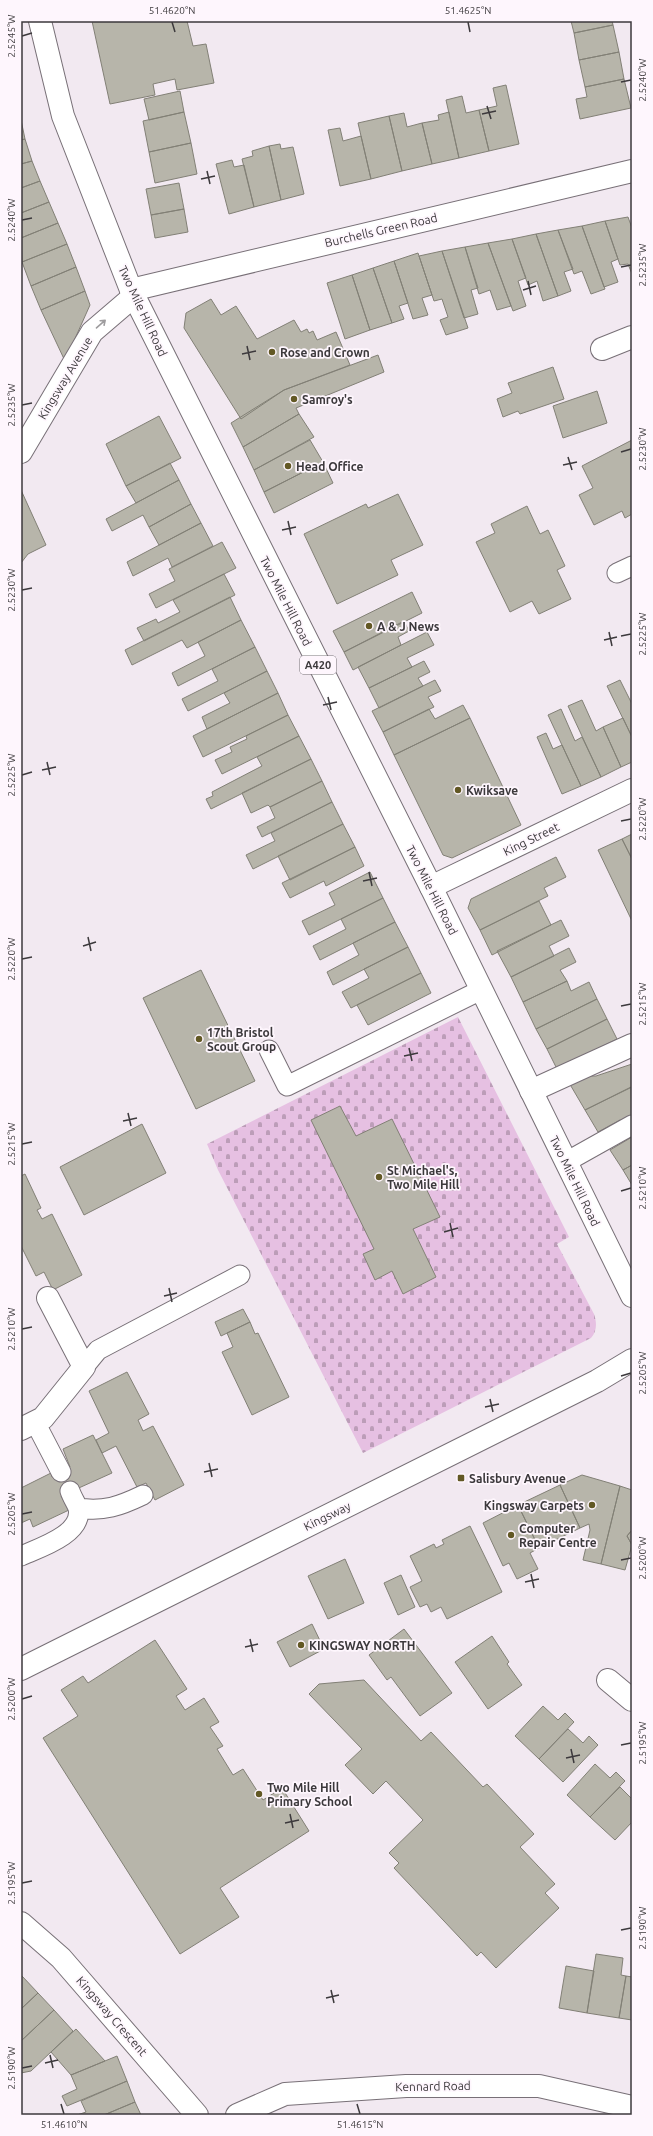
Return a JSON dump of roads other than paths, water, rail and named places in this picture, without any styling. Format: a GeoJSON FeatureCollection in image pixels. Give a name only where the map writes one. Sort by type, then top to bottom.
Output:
{"type":"FeatureCollection","features":[{"type":"Feature","properties":{"kind":"street","name":"Two Mile Hill Road"},"geometry":{"type":"LineString","coordinates":[[40,21],[63,116],[132,293],[431,887],[632,1296]]}},
{"type":"Feature","properties":{"kind":"street","name":"Burchells Green Road"},"geometry":{"type":"LineString","coordinates":[[132,293],[632,173]]}},
{"type":"Feature","properties":{"kind":"street","name":"Kingsway Avenue"},"geometry":{"type":"LineString","coordinates":[[21,452],[92,332],[132,293]]}},
{"type":"Feature","properties":{"kind":"street"},"geometry":{"type":"LineString","coordinates":[[602,349],[632,337]]}},
{"type":"Feature","properties":{"kind":"street","name":"King Street"},"geometry":{"type":"LineString","coordinates":[[431,887],[632,790]]}},
{"type":"Feature","properties":{"kind":"street"},"geometry":{"type":"LineString","coordinates":[[531,1091],[632,1045]]}},
{"type":"Feature","properties":{"kind":"street"},"geometry":{"type":"LineString","coordinates":[[28,1426],[43,1418],[84,1367],[48,1298]]}},
{"type":"Feature","properties":{"kind":"street","name":"Kingsway"},"geometry":{"type":"LineString","coordinates":[[21,1668],[597,1381],[632,1360]]}},
{"type":"Feature","properties":{"kind":"street"},"geometry":{"type":"LineString","coordinates":[[608,1680],[632,1700]]}},
{"type":"Feature","properties":{"kind":"street","name":"Kingsway Crescent"},"geometry":{"type":"LineString","coordinates":[[21,1923],[61,1958],[197,2115]]}},
{"type":"Feature","properties":{"kind":"street","name":"Kennard Road"},"geometry":{"type":"LineString","coordinates":[[237,2115],[284,2094],[406,2086],[539,2086],[632,2107]]}},
{"type":"Feature","properties":{"kind":"lane"},"geometry":{"type":"LineString","coordinates":[[269,1050],[287,1086],[481,990]]}},
{"type":"Feature","properties":{"kind":"lane"},"geometry":{"type":"LineString","coordinates":[[566,1162],[632,1125]]}},
{"type":"Feature","properties":{"kind":"lane"},"geometry":{"type":"LineString","coordinates":[[84,1367],[98,1350],[240,1275]]}},
{"type":"Feature","properties":{"kind":"lane"},"geometry":{"type":"LineString","coordinates":[[28,1426],[60,1472]]}},
{"type":"Feature","properties":{"kind":"lane"},"geometry":{"type":"LineString","coordinates":[[21,1556],[65,1535],[75,1526],[78,1515],[74,1500],[90,1510],[110,1509],[143,1495]]}},
{"type":"Feature","properties":{"kind":"place","name":"Rose and Crown"},"geometry":{"type":"Point","coordinates":[272,352]}},
{"type":"Feature","properties":{"kind":"place","name":"Samroy's"},"geometry":{"type":"Point","coordinates":[294,399]}},
{"type":"Feature","properties":{"kind":"place","name":"Head Office"},"geometry":{"type":"Point","coordinates":[288,466]}},
{"type":"Feature","properties":{"kind":"place","name":"A & J News"},"geometry":{"type":"Point","coordinates":[369,626]}},
{"type":"Feature","properties":{"kind":"place","name":"Kwiksave"},"geometry":{"type":"Point","coordinates":[458,790]}},
{"type":"Feature","properties":{"kind":"place","name":"17th Bristol Scout Group"},"geometry":{"type":"Point","coordinates":[199,1039]}},
{"type":"Feature","properties":{"kind":"place","name":"St Michael's, Two Mile Hill"},"geometry":{"type":"Point","coordinates":[379,1177]}},
{"type":"Feature","properties":{"kind":"place","name":"Salisbury Avenue"},"geometry":{"type":"Point","coordinates":[461,1478]}},
{"type":"Feature","properties":{"kind":"place","name":"Kingsway Carpets"},"geometry":{"type":"Point","coordinates":[592,1505]}},
{"type":"Feature","properties":{"kind":"place","name":"Computer Repair Centre"},"geometry":{"type":"Point","coordinates":[511,1535]}},
{"type":"Feature","properties":{"kind":"place","name":"KINGSWAY NORTH"},"geometry":{"type":"Point","coordinates":[301,1645]}},
{"type":"Feature","properties":{"kind":"place","name":"Two Mile Hill Primary School"},"geometry":{"type":"Point","coordinates":[259,1794]}}]}
